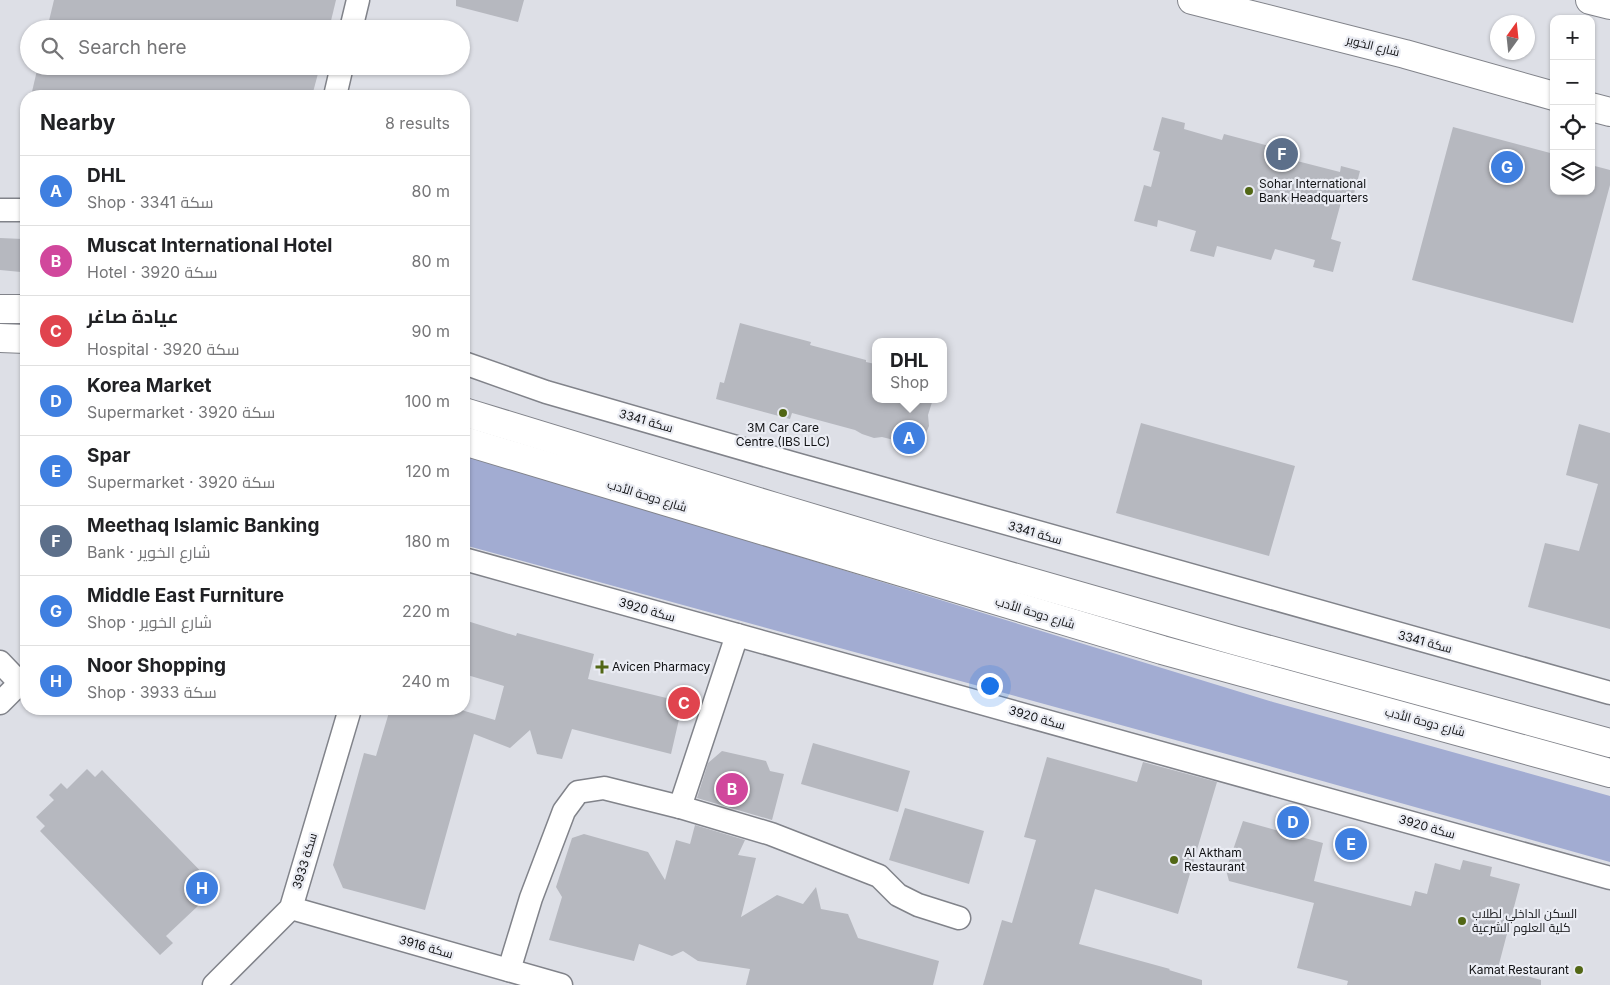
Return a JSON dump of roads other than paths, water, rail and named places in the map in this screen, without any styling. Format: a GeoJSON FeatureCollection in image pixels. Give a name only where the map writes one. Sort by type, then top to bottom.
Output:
{"type":"FeatureCollection","features":[{"type":"Feature","properties":{"kind":"main road","name":"شارع الخوير"},"geometry":{"type":"LineString","coordinates":[[1192,0],[1405,54],[1550,95]]}},
{"type":"Feature","properties":{"kind":"main road"},"geometry":{"type":"LineString","coordinates":[[1590,0],[1610,5]]}},
{"type":"Feature","properties":{"kind":"main road"},"geometry":{"type":"LineString","coordinates":[[1595,108],[1610,112]]}},
{"type":"Feature","properties":{"kind":"main road"},"geometry":{"type":"LineString","coordinates":[[0,309],[20,309]]}},
{"type":"Feature","properties":{"kind":"main road"},"geometry":{"type":"LineString","coordinates":[[0,338],[20,339]]}},
{"type":"Feature","properties":{"kind":"main road"},"geometry":{"type":"LineString","coordinates":[[470,414],[775,508],[920,550],[1233,640],[1610,743]]}},
{"type":"Feature","properties":{"kind":"main road","name":"شارع دوحة الأدب"},"geometry":{"type":"LineString","coordinates":[[470,443],[1162,650],[1610,773]]}},
{"type":"Feature","properties":{"kind":"street"},"geometry":{"type":"LineString","coordinates":[[353,20],[358,0]]}},
{"type":"Feature","properties":{"kind":"street"},"geometry":{"type":"LineString","coordinates":[[336,90],[340,75]]}},
{"type":"Feature","properties":{"kind":"street"},"geometry":{"type":"LineString","coordinates":[[0,210],[20,210]]}},
{"type":"Feature","properties":{"kind":"street","name":"سكة 3341"},"geometry":{"type":"LineString","coordinates":[[470,365],[546,392],[819,471],[1610,693]]}},
{"type":"Feature","properties":{"kind":"street","name":"سكة 3920"},"geometry":{"type":"LineString","coordinates":[[470,561],[1610,878]]}},
{"type":"Feature","properties":{"kind":"street"},"geometry":{"type":"LineString","coordinates":[[680,807],[737,635]]}},
{"type":"Feature","properties":{"kind":"street"},"geometry":{"type":"LineString","coordinates":[[0,662],[20,678]]}},
{"type":"Feature","properties":{"kind":"street"},"geometry":{"type":"LineString","coordinates":[[0,702],[20,683]]}},
{"type":"Feature","properties":{"kind":"street","name":"سكة 3933"},"geometry":{"type":"LineString","coordinates":[[214,985],[291,908],[348,715]]}},
{"type":"Feature","properties":{"kind":"street"},"geometry":{"type":"LineString","coordinates":[[508,970],[530,898],[564,810],[578,792],[604,788],[680,807],[771,834],[879,876],[898,895],[918,905],[959,918]]}},
{"type":"Feature","properties":{"kind":"street","name":"سكة 3916"},"geometry":{"type":"LineString","coordinates":[[291,908],[553,984]]}},
{"type":"Feature","properties":{"kind":"place","name":"Meethaq Islamic Banking"},"geometry":{"type":"Point","coordinates":[1282,154]}},
{"type":"Feature","properties":{"kind":"place","name":"Middle East Furniture"},"geometry":{"type":"Point","coordinates":[1507,167]}},
{"type":"Feature","properties":{"kind":"place","name":"Sohar International Bank Headquarters"},"geometry":{"type":"Point","coordinates":[1249,191]}},
{"type":"Feature","properties":{"kind":"place","name":"3M Car Care Centre (IBS LLC)"},"geometry":{"type":"Point","coordinates":[783,413]}},
{"type":"Feature","properties":{"kind":"place","name":"DHL"},"geometry":{"type":"Point","coordinates":[909,438]}},
{"type":"Feature","properties":{"kind":"place","name":"Avicen Pharmacy"},"geometry":{"type":"Point","coordinates":[602,667]}},
{"type":"Feature","properties":{"kind":"place","name":"عيادة صاغر"},"geometry":{"type":"Point","coordinates":[684,703]}},
{"type":"Feature","properties":{"kind":"place","name":"Muscat International Hotel"},"geometry":{"type":"Point","coordinates":[732,789]}},
{"type":"Feature","properties":{"kind":"place","name":"Korea Market"},"geometry":{"type":"Point","coordinates":[1293,822]}},
{"type":"Feature","properties":{"kind":"place","name":"Spar"},"geometry":{"type":"Point","coordinates":[1351,844]}},
{"type":"Feature","properties":{"kind":"place","name":"Al Aktham Restaurant"},"geometry":{"type":"Point","coordinates":[1174,860]}},
{"type":"Feature","properties":{"kind":"place","name":"Noor Shopping"},"geometry":{"type":"Point","coordinates":[202,888]}},
{"type":"Feature","properties":{"kind":"place","name":"السكن الداخلي لطلاب كلية العلوم الشرعية"},"geometry":{"type":"Point","coordinates":[1462,921]}},
{"type":"Feature","properties":{"kind":"place","name":"Kamat Restaurant"},"geometry":{"type":"Point","coordinates":[1579,970]}}]}
